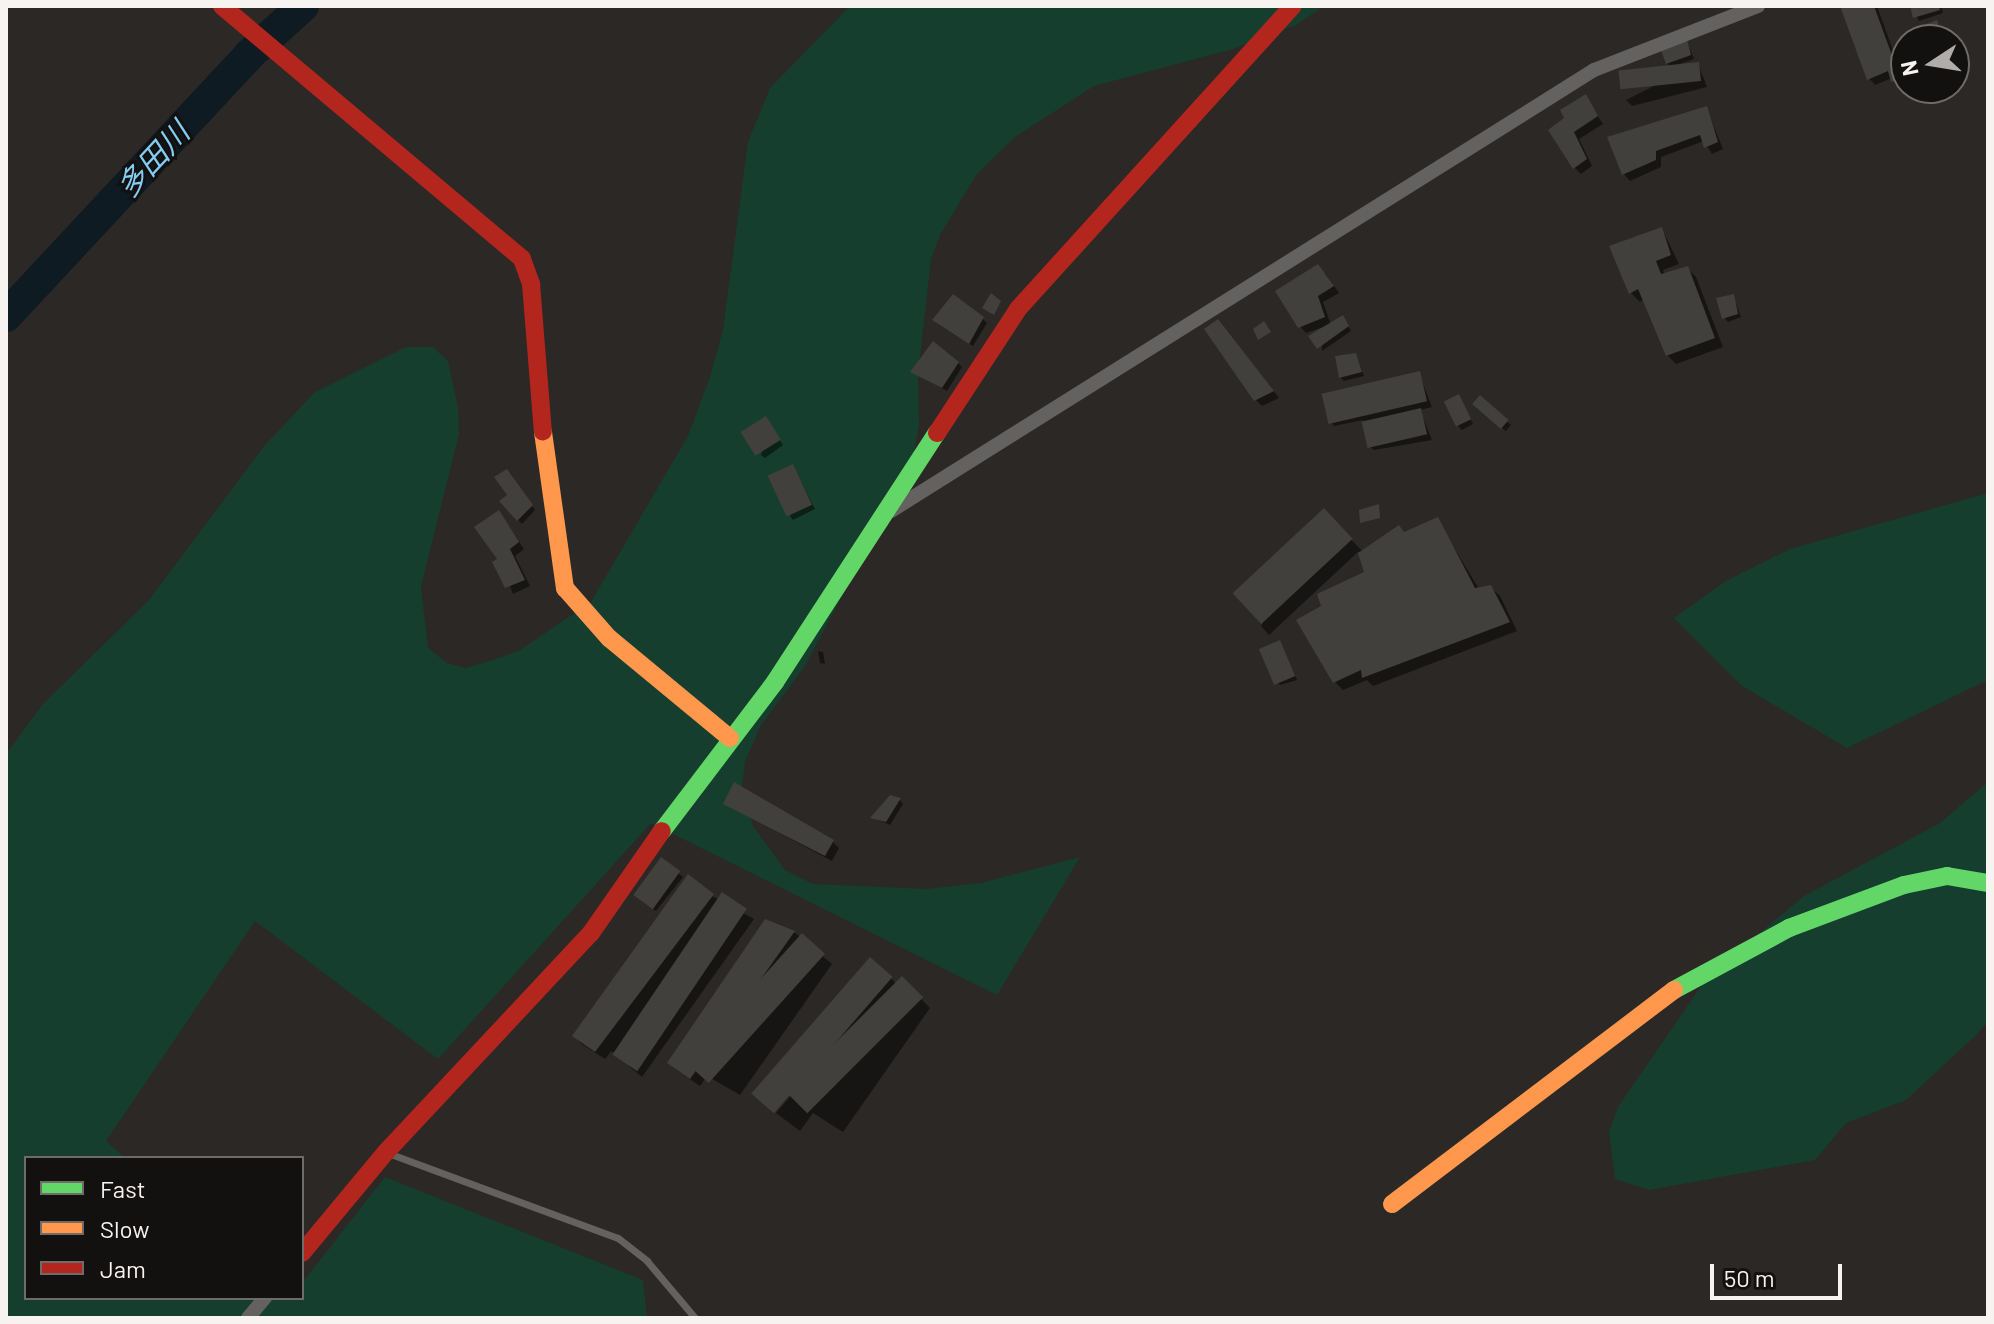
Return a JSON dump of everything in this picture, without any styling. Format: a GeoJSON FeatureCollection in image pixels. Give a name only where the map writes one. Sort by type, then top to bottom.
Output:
{"type":"FeatureCollection","features":[{"type":"Feature","properties":{"kind":"street"},"geometry":{"type":"LineString","coordinates":[[304,1251],[386,1152],[591,933],[730,738],[775,682],[1018,309],[1293,6]]}},
{"type":"Feature","properties":{"kind":"street"},"geometry":{"type":"LineString","coordinates":[[884,516],[1594,70],[1758,6]]}},
{"type":"Feature","properties":{"kind":"street"},"geometry":{"type":"LineString","coordinates":[[224,8],[522,259],[531,284],[548,490],[565,588],[609,638],[730,738]]}},
{"type":"Feature","properties":{"kind":"street"},"geometry":{"type":"LineString","coordinates":[[1392,1204],[1641,1012],[1762,943],[1904,885],[1947,876],[1988,883]]}},
{"type":"Feature","properties":{"kind":"street"},"geometry":{"type":"LineString","coordinates":[[248,1318],[263,1300]]}},
{"type":"Feature","properties":{"kind":"lane"},"geometry":{"type":"LineString","coordinates":[[386,1152],[618,1238],[647,1261],[695,1318]]}},
{"type":"Feature","properties":{"kind":"green space"},"geometry":{"type":"Polygon","coordinates":[[[850,6],[1324,6],[1296,25],[1233,49],[1094,86],[1015,137],[977,174],[941,233],[931,259],[918,375],[919,427],[911,466],[805,666],[761,725],[745,761],[742,788],[753,826],[785,870],[813,884],[926,889],[981,883],[1080,857],[997,995],[651,823],[438,1059],[255,921],[106,1141],[123,1156],[24,1156],[24,1300],[304,1300],[304,1280],[385,1177],[643,1280],[647,1318],[6,1318],[6,754],[43,704],[149,600],[265,445],[315,392],[406,347],[433,347],[448,361],[458,408],[459,434],[421,587],[428,648],[447,663],[466,668],[520,650],[591,602],[688,436],[710,377],[723,330],[748,142],[770,88],[850,6]]]}},
{"type":"Feature","properties":{"kind":"green space"},"geometry":{"type":"Polygon","coordinates":[[[1988,493],[1988,680],[1847,748],[1742,686],[1674,618],[1726,581],[1790,549],[1988,493]]]}},
{"type":"Feature","properties":{"kind":"green space"},"geometry":{"type":"Polygon","coordinates":[[[1988,782],[1988,1022],[1974,1037],[1906,1100],[1846,1123],[1815,1160],[1649,1190],[1615,1179],[1609,1132],[1618,1107],[1708,976],[1804,896],[1940,823],[1988,782]]]}},
{"type":"Feature","properties":{"kind":"building"},"geometry":{"type":"Polygon","coordinates":[[[1840,6],[1874,6],[1890,50],[1890,78],[1888,71],[1867,80],[1840,6]]]}},
{"type":"Feature","properties":{"kind":"building"},"geometry":{"type":"Polygon","coordinates":[[[1910,6],[1939,6],[1940,10],[1913,18],[1910,6]]]}},
{"type":"Feature","properties":{"kind":"building"},"geometry":{"type":"Polygon","coordinates":[[[1687,39],[1691,55],[1666,64],[1661,50],[1687,39]]]}},
{"type":"Feature","properties":{"kind":"building"},"geometry":{"type":"Polygon","coordinates":[[[1699,62],[1701,81],[1620,89],[1618,70],[1699,62]]]}},
{"type":"Feature","properties":{"kind":"building"},"geometry":{"type":"Polygon","coordinates":[[[1586,94],[1598,116],[1574,132],[1587,159],[1573,169],[1548,130],[1564,118],[1560,110],[1586,94]]]}},
{"type":"Feature","properties":{"kind":"building"},"geometry":{"type":"Polygon","coordinates":[[[1707,106],[1718,142],[1704,148],[1700,135],[1656,151],[1656,160],[1622,175],[1607,137],[1707,106]]]}},
{"type":"Feature","properties":{"kind":"building"},"geometry":{"type":"Polygon","coordinates":[[[1662,227],[1671,255],[1656,261],[1661,274],[1688,266],[1715,338],[1666,356],[1638,289],[1629,294],[1609,246],[1662,227]]]}},
{"type":"Feature","properties":{"kind":"building"},"geometry":{"type":"Polygon","coordinates":[[[1318,264],[1334,286],[1318,296],[1325,317],[1298,328],[1275,291],[1318,264]]]}},
{"type":"Feature","properties":{"kind":"building"},"geometry":{"type":"Polygon","coordinates":[[[991,293],[1001,301],[994,315],[982,308],[991,293]]]}},
{"type":"Feature","properties":{"kind":"building"},"geometry":{"type":"Polygon","coordinates":[[[953,294],[984,317],[969,344],[932,320],[953,294]]]}},
{"type":"Feature","properties":{"kind":"building"},"geometry":{"type":"Polygon","coordinates":[[[1734,294],[1738,314],[1722,319],[1716,298],[1734,294]]]}},
{"type":"Feature","properties":{"kind":"building"},"geometry":{"type":"Polygon","coordinates":[[[1343,315],[1349,326],[1317,349],[1308,336],[1343,315]]]}},
{"type":"Feature","properties":{"kind":"building"},"geometry":{"type":"Polygon","coordinates":[[[1218,319],[1274,391],[1254,401],[1204,329],[1218,319]]]}},
{"type":"Feature","properties":{"kind":"building"},"geometry":{"type":"Polygon","coordinates":[[[1264,321],[1271,332],[1258,340],[1253,329],[1264,321]]]}},
{"type":"Feature","properties":{"kind":"building"},"geometry":{"type":"Polygon","coordinates":[[[933,341],[959,362],[942,388],[910,372],[933,341]]]}},
{"type":"Feature","properties":{"kind":"building"},"geometry":{"type":"Polygon","coordinates":[[[1356,353],[1362,372],[1339,378],[1335,356],[1356,353]]]}},
{"type":"Feature","properties":{"kind":"building"},"geometry":{"type":"Polygon","coordinates":[[[1420,371],[1427,401],[1329,424],[1322,394],[1420,371]]]}},
{"type":"Feature","properties":{"kind":"building"},"geometry":{"type":"Polygon","coordinates":[[[1459,394],[1471,419],[1456,427],[1444,401],[1459,394]]]}},
{"type":"Feature","properties":{"kind":"building"},"geometry":{"type":"Polygon","coordinates":[[[1480,395],[1509,420],[1501,429],[1472,404],[1480,395]]]}},
{"type":"Feature","properties":{"kind":"building"},"geometry":{"type":"Polygon","coordinates":[[[1421,408],[1427,434],[1368,448],[1362,422],[1421,408]]]}},
{"type":"Feature","properties":{"kind":"building"},"geometry":{"type":"Polygon","coordinates":[[[766,416],[781,440],[755,456],[741,432],[766,416]]]}},
{"type":"Feature","properties":{"kind":"building"},"geometry":{"type":"Polygon","coordinates":[[[793,464],[812,505],[787,517],[768,476],[793,464]]]}},
{"type":"Feature","properties":{"kind":"building"},"geometry":{"type":"Polygon","coordinates":[[[507,469],[533,505],[517,521],[499,501],[507,495],[494,477],[507,469]]]}},
{"type":"Feature","properties":{"kind":"building"},"geometry":{"type":"Polygon","coordinates":[[[1379,504],[1380,518],[1360,523],[1359,510],[1379,504]]]}},
{"type":"Feature","properties":{"kind":"building"},"geometry":{"type":"Polygon","coordinates":[[[1324,508],[1353,539],[1261,624],[1233,593],[1324,508]]]}},
{"type":"Feature","properties":{"kind":"building"},"geometry":{"type":"Polygon","coordinates":[[[499,510],[519,542],[510,549],[525,580],[505,588],[492,562],[497,559],[474,527],[499,510]]]}},
{"type":"Feature","properties":{"kind":"building"},"geometry":{"type":"Polygon","coordinates":[[[1438,517],[1475,588],[1491,585],[1510,622],[1362,678],[1361,670],[1333,683],[1296,620],[1321,606],[1317,594],[1364,572],[1358,553],[1399,525],[1404,532],[1438,517]]]}},
{"type":"Feature","properties":{"kind":"building"},"geometry":{"type":"Polygon","coordinates":[[[1280,640],[1295,676],[1274,685],[1259,649],[1280,640]]]}},
{"type":"Feature","properties":{"kind":"building"},"geometry":{"type":"Polygon","coordinates":[[[734,782],[834,840],[825,856],[723,804],[734,782]]]}},
{"type":"Feature","properties":{"kind":"building"},"geometry":{"type":"Polygon","coordinates":[[[890,795],[901,798],[886,822],[870,818],[890,795]]]}},
{"type":"Feature","properties":{"kind":"building"},"geometry":{"type":"Polygon","coordinates":[[[661,857],[680,871],[653,909],[633,895],[661,857]]]}},
{"type":"Feature","properties":{"kind":"building"},"geometry":{"type":"Polygon","coordinates":[[[688,874],[714,894],[595,1052],[572,1036],[688,874]]]}},
{"type":"Feature","properties":{"kind":"building"},"geometry":{"type":"Polygon","coordinates":[[[722,892],[747,909],[637,1071],[612,1054],[722,892]]]}},
{"type":"Feature","properties":{"kind":"building"},"geometry":{"type":"Polygon","coordinates":[[[765,919],[795,931],[690,1079],[667,1063],[765,919]]]}},
{"type":"Feature","properties":{"kind":"building"},"geometry":{"type":"Polygon","coordinates":[[[802,933],[825,954],[709,1083],[686,1062],[802,933]]]}},
{"type":"Feature","properties":{"kind":"building"},"geometry":{"type":"Polygon","coordinates":[[[870,957],[893,977],[774,1113],[751,1094],[870,957]]]}},
{"type":"Feature","properties":{"kind":"building"},"geometry":{"type":"Polygon","coordinates":[[[902,976],[923,997],[807,1113],[786,1092],[902,976]]]}},
{"type":"Feature","properties":{"kind":"waterway","name":"多田川"},"geometry":{"type":"LineString","coordinates":[[6,316],[249,55],[303,6]]}},
{"type":"Feature","properties":{"kind":"traffic: fast"},"geometry":{"type":"LineString","coordinates":[[662,831],[775,682],[937,433]]}},
{"type":"Feature","properties":{"kind":"traffic: fast"},"geometry":{"type":"LineString","coordinates":[[1674,990],[1789,928],[1904,885],[1947,876],[1988,883]]}},
{"type":"Feature","properties":{"kind":"traffic: slow"},"geometry":{"type":"LineString","coordinates":[[543,432],[565,588],[609,638],[730,738]]}},
{"type":"Feature","properties":{"kind":"traffic: slow"},"geometry":{"type":"LineString","coordinates":[[1392,1204],[1674,990]]}},
{"type":"Feature","properties":{"kind":"traffic: jam"},"geometry":{"type":"LineString","coordinates":[[222,6],[522,259],[531,284],[543,432]]}},
{"type":"Feature","properties":{"kind":"traffic: jam"},"geometry":{"type":"LineString","coordinates":[[937,433],[1018,309],[1293,6]]}},
{"type":"Feature","properties":{"kind":"traffic: jam"},"geometry":{"type":"LineString","coordinates":[[304,1251],[386,1152],[591,933],[662,831]]}}]}
